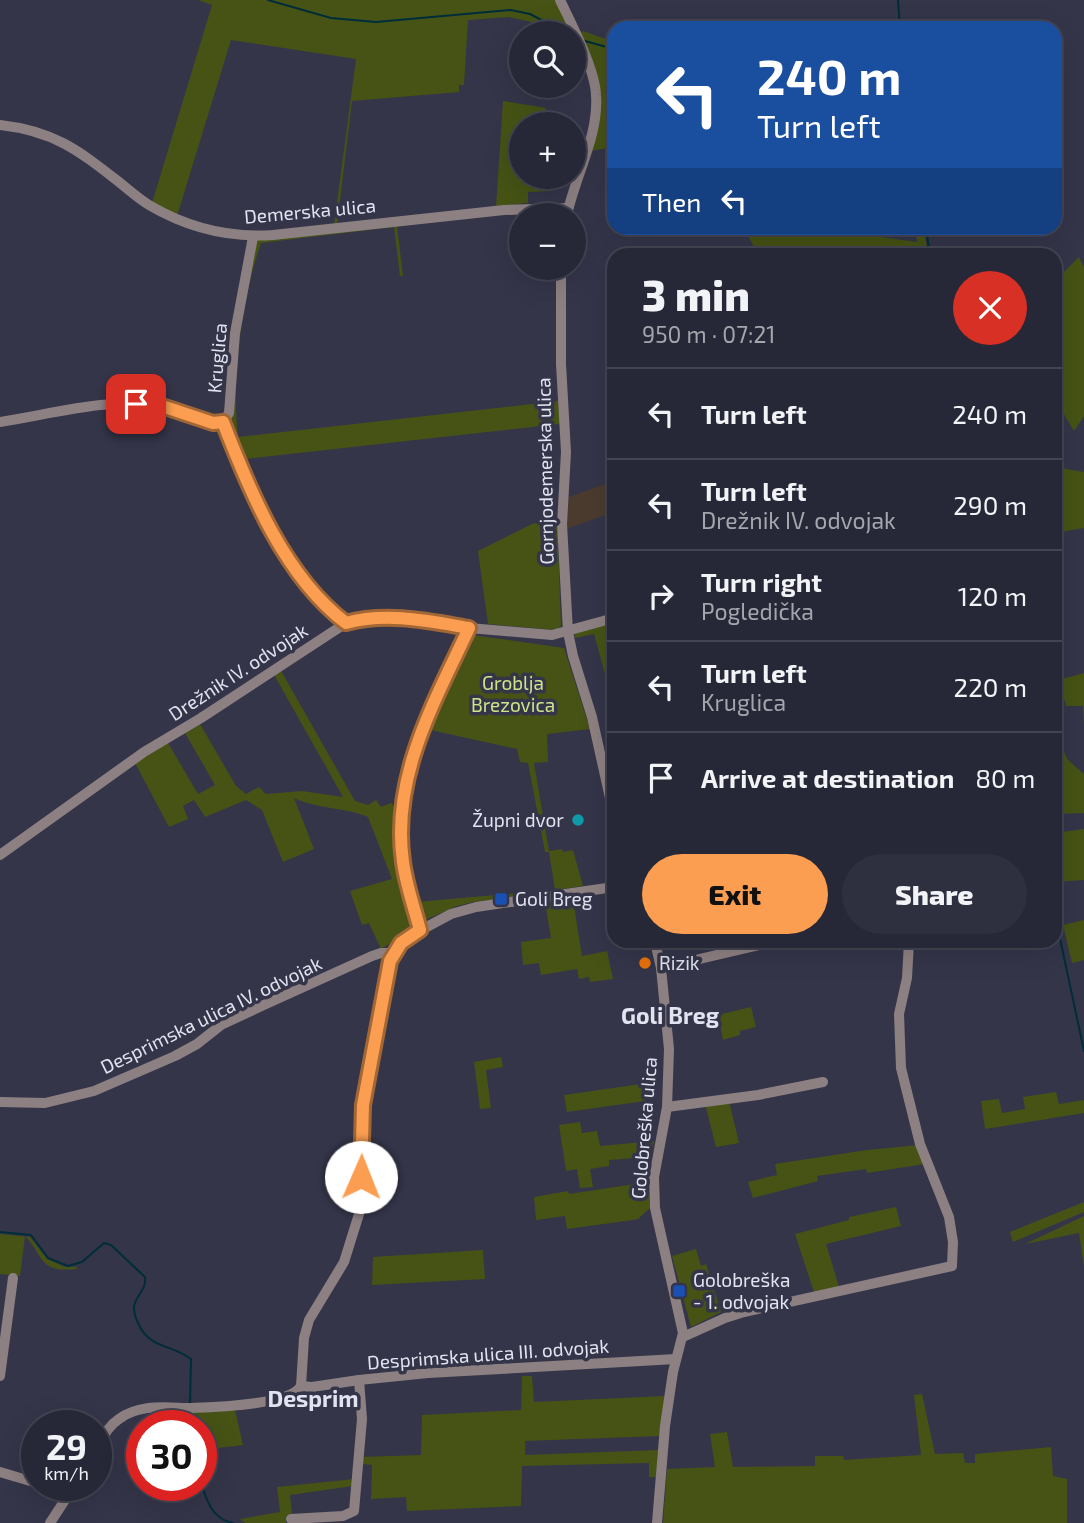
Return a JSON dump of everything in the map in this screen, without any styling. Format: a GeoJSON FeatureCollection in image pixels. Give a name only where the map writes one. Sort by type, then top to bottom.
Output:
{"type":"FeatureCollection","features":[{"type":"Feature","properties":{"kind":"street"},"geometry":{"type":"LineString","coordinates":[[560,0],[570,21]]}},
{"type":"Feature","properties":{"kind":"street"},"geometry":{"type":"LineString","coordinates":[[570,203],[591,131],[596,100],[593,79],[586,62]]}},
{"type":"Feature","properties":{"kind":"street","name":"Demerska ulica"},"geometry":{"type":"LineString","coordinates":[[0,125],[39,131],[57,139],[82,153],[148,205],[184,222],[220,233],[253,237],[509,210]]}},
{"type":"Feature","properties":{"kind":"street","name":"Kruglica"},"geometry":{"type":"LineString","coordinates":[[0,422],[103,406],[136,404],[162,406],[213,423],[223,422],[229,413],[235,333],[253,237]]}},
{"type":"Feature","properties":{"kind":"street","name":"Gornjodemerska ulica"},"geometry":{"type":"LineString","coordinates":[[561,280],[561,364],[566,452],[562,524],[568,632]]}},
{"type":"Feature","properties":{"kind":"street"},"geometry":{"type":"LineString","coordinates":[[223,422],[252,492],[288,557],[312,593],[329,611],[346,623]]}},
{"type":"Feature","properties":{"kind":"street","name":"Drežnik IV. odvojak"},"geometry":{"type":"LineString","coordinates":[[0,855],[144,752],[346,623],[386,617],[409,618],[469,628],[552,635],[607,620]]}},
{"type":"Feature","properties":{"kind":"street"},"geometry":{"type":"LineString","coordinates":[[420,930],[409,893],[401,841],[408,773],[424,725],[469,628]]}},
{"type":"Feature","properties":{"kind":"street"},"geometry":{"type":"LineString","coordinates":[[568,632],[592,717],[607,784]]}},
{"type":"Feature","properties":{"kind":"street"},"geometry":{"type":"LineString","coordinates":[[112,1425],[130,1412],[153,1407],[194,1408],[279,1400],[295,1393],[301,1386],[304,1338],[309,1320],[344,1262],[359,1214],[363,1105],[385,985],[393,953],[401,943],[451,914],[476,907],[607,888]]}},
{"type":"Feature","properties":{"kind":"street","name":"Golobreška ulica"},"geometry":{"type":"LineString","coordinates":[[656,948],[668,1031],[667,1107],[654,1177],[655,1208],[683,1328],[662,1450],[657,1523]]}},
{"type":"Feature","properties":{"kind":"street"},"geometry":{"type":"LineString","coordinates":[[661,968],[746,948]]}},
{"type":"Feature","properties":{"kind":"street"},"geometry":{"type":"LineString","coordinates":[[683,1337],[744,1312],[952,1266],[953,1242],[949,1217],[920,1144],[901,1068],[899,1013],[907,978],[909,948]]}},
{"type":"Feature","properties":{"kind":"street","name":"Desprimska ulica IV. odvojak"},"geometry":{"type":"LineString","coordinates":[[0,1102],[45,1103],[94,1091],[175,1056],[222,1025],[266,1004],[372,956],[393,953]]}},
{"type":"Feature","properties":{"kind":"street"},"geometry":{"type":"LineString","coordinates":[[667,1107],[758,1095],[823,1082]]}},
{"type":"Feature","properties":{"kind":"street"},"geometry":{"type":"LineString","coordinates":[[0,1376],[13,1278]]}},
{"type":"Feature","properties":{"kind":"street","name":"Desprimska ulica III. odvojak"},"geometry":{"type":"LineString","coordinates":[[301,1386],[676,1359]]}},
{"type":"Feature","properties":{"kind":"street"},"geometry":{"type":"LineString","coordinates":[[291,1519],[343,1516],[354,1511],[362,1419],[359,1380]]}},
{"type":"Feature","properties":{"kind":"street"},"geometry":{"type":"LineString","coordinates":[[0,1472],[21,1478]]}},
{"type":"Feature","properties":{"kind":"street"},"geometry":{"type":"LineString","coordinates":[[50,1523],[64,1501]]}},
{"type":"Feature","properties":{"kind":"shaded area"},"geometry":{"type":"Polygon","coordinates":[[[607,483],[607,514],[566,529],[566,498],[607,483]]]}},
{"type":"Feature","properties":{"kind":"green space"},"geometry":{"type":"Polygon","coordinates":[[[198,0],[555,0],[566,21],[527,21],[509,17],[468,20],[464,85],[459,85],[459,92],[352,101],[337,225],[334,225],[356,59],[231,40],[177,216],[152,203],[212,5],[198,0]]]}},
{"type":"Feature","properties":{"kind":"green space"},"geometry":{"type":"Polygon","coordinates":[[[586,32],[607,40],[607,148],[590,151],[601,98],[600,88],[586,51],[586,32]]]}},
{"type":"Feature","properties":{"kind":"green space"},"geometry":{"type":"Polygon","coordinates":[[[503,101],[546,108],[546,112],[509,112],[509,189],[551,191],[528,192],[528,203],[496,206],[503,101]]]}},
{"type":"Feature","properties":{"kind":"green space"},"geometry":{"type":"Polygon","coordinates":[[[397,226],[403,276],[400,276],[394,227],[261,243],[248,288],[240,338],[236,390],[238,437],[558,401],[560,424],[245,459],[263,499],[289,544],[318,586],[346,619],[330,607],[295,564],[262,508],[238,456],[231,420],[239,316],[246,277],[257,240],[397,226]]]}},
{"type":"Feature","properties":{"kind":"green space"},"geometry":{"type":"Polygon","coordinates":[[[748,235],[866,235],[917,242],[916,235],[925,235],[927,248],[754,248],[748,235]]]}},
{"type":"Feature","properties":{"kind":"green space"},"geometry":{"type":"Polygon","coordinates":[[[1079,257],[1084,267],[1084,416],[1074,431],[1062,411],[1062,274],[1079,257]]]}},
{"type":"Feature","properties":{"kind":"green space"},"geometry":{"type":"Polygon","coordinates":[[[1062,468],[1084,472],[1084,528],[1062,532],[1062,468]]]}},
{"type":"Feature","properties":{"kind":"green space"},"geometry":{"type":"Polygon","coordinates":[[[557,518],[561,626],[555,630],[488,624],[478,551],[532,524],[557,518]]]}},
{"type":"Feature","properties":{"kind":"green space"},"geometry":{"type":"Polygon","coordinates":[[[607,623],[607,681],[594,634],[575,638],[574,633],[607,623]]]}},
{"type":"Feature","properties":{"kind":"green space","name":"Groblja Brezovica"},"geometry":{"type":"Polygon","coordinates":[[[472,635],[564,648],[590,729],[547,734],[548,762],[534,763],[549,851],[573,850],[583,886],[555,890],[528,763],[520,762],[517,749],[426,729],[472,635]]]}},
{"type":"Feature","properties":{"kind":"green space"},"geometry":{"type":"Polygon","coordinates":[[[280,669],[355,801],[368,805],[376,800],[381,807],[391,803],[399,812],[411,921],[405,934],[381,949],[369,923],[362,925],[350,891],[392,879],[368,817],[294,798],[314,849],[283,862],[262,810],[246,800],[205,817],[194,800],[183,806],[188,819],[169,827],[135,763],[168,743],[198,794],[215,785],[185,733],[200,724],[236,786],[246,794],[259,787],[266,794],[302,791],[343,797],[273,673],[280,669]]]}},
{"type":"Feature","properties":{"kind":"green space"},"geometry":{"type":"Polygon","coordinates":[[[1084,673],[1084,724],[1083,706],[1066,706],[1062,696],[1062,679],[1084,673]]]}},
{"type":"Feature","properties":{"kind":"green space"},"geometry":{"type":"Polygon","coordinates":[[[1062,728],[1065,755],[1084,774],[1084,813],[1062,814],[1062,728]]]}},
{"type":"Feature","properties":{"kind":"green space"},"geometry":{"type":"Polygon","coordinates":[[[1084,829],[1084,880],[1062,882],[1062,832],[1084,829]]]}},
{"type":"Feature","properties":{"kind":"green space"},"geometry":{"type":"Polygon","coordinates":[[[520,893],[521,896],[457,906],[425,920],[416,902],[520,893]]]}},
{"type":"Feature","properties":{"kind":"green space"},"geometry":{"type":"Polygon","coordinates":[[[573,900],[582,956],[607,951],[613,979],[590,982],[589,977],[579,979],[577,969],[541,975],[539,963],[523,965],[521,942],[551,938],[545,903],[573,900]]]}},
{"type":"Feature","properties":{"kind":"green space"},"geometry":{"type":"Polygon","coordinates":[[[1084,920],[1084,960],[1072,963],[1063,925],[1084,920]]]}},
{"type":"Feature","properties":{"kind":"green space"},"geometry":{"type":"Polygon","coordinates":[[[751,1007],[756,1027],[740,1031],[740,1035],[723,1040],[718,1015],[751,1007]]]}},
{"type":"Feature","properties":{"kind":"green space"},"geometry":{"type":"Polygon","coordinates":[[[501,1057],[503,1067],[486,1070],[491,1108],[480,1109],[474,1062],[501,1057]]]}},
{"type":"Feature","properties":{"kind":"green space"},"geometry":{"type":"Polygon","coordinates":[[[648,1083],[652,1100],[567,1112],[564,1095],[648,1083]]]}},
{"type":"Feature","properties":{"kind":"green space"},"geometry":{"type":"Polygon","coordinates":[[[1056,1092],[1059,1104],[1084,1100],[1084,1113],[985,1129],[981,1101],[999,1099],[1002,1113],[1025,1109],[1023,1097],[1056,1092]]]}},
{"type":"Feature","properties":{"kind":"green space"},"geometry":{"type":"Polygon","coordinates":[[[729,1101],[739,1143],[716,1147],[705,1104],[729,1101]]]}},
{"type":"Feature","properties":{"kind":"green space"},"geometry":{"type":"Polygon","coordinates":[[[580,1122],[582,1133],[597,1131],[600,1146],[654,1141],[651,1157],[609,1160],[609,1166],[590,1169],[593,1187],[580,1188],[577,1169],[566,1171],[559,1125],[580,1122]]]}},
{"type":"Feature","properties":{"kind":"green space"},"geometry":{"type":"Polygon","coordinates":[[[919,1145],[925,1164],[867,1173],[866,1169],[817,1176],[818,1181],[753,1198],[748,1182],[777,1175],[775,1164],[919,1145]]]}},
{"type":"Feature","properties":{"kind":"green space"},"geometry":{"type":"Polygon","coordinates":[[[648,1182],[650,1208],[638,1219],[567,1229],[565,1216],[536,1220],[534,1197],[648,1182]]]}},
{"type":"Feature","properties":{"kind":"green space"},"geometry":{"type":"Polygon","coordinates":[[[1084,1202],[1084,1212],[1013,1242],[1010,1232],[1084,1202]]]}},
{"type":"Feature","properties":{"kind":"green space"},"geometry":{"type":"Polygon","coordinates":[[[896,1207],[901,1226],[826,1244],[840,1290],[815,1295],[795,1234],[849,1220],[849,1217],[896,1207]]]}},
{"type":"Feature","properties":{"kind":"green space"},"geometry":{"type":"Polygon","coordinates":[[[1084,1216],[1084,1267],[1079,1233],[1025,1244],[1084,1216]]]}},
{"type":"Feature","properties":{"kind":"green space"},"geometry":{"type":"Polygon","coordinates":[[[0,1234],[25,1236],[20,1276],[0,1274],[0,1234]]]}},
{"type":"Feature","properties":{"kind":"green space"},"geometry":{"type":"Polygon","coordinates":[[[25,1237],[30,1237],[47,1259],[77,1269],[64,1270],[49,1266],[25,1237]]]}},
{"type":"Feature","properties":{"kind":"green space"},"geometry":{"type":"Polygon","coordinates":[[[696,1249],[701,1266],[706,1264],[721,1312],[691,1327],[672,1256],[696,1249]]]}},
{"type":"Feature","properties":{"kind":"green space"},"geometry":{"type":"Polygon","coordinates":[[[483,1250],[485,1279],[372,1285],[373,1257],[483,1250]]]}},
{"type":"Feature","properties":{"kind":"green space"},"geometry":{"type":"Polygon","coordinates":[[[522,1376],[532,1376],[534,1402],[665,1396],[660,1436],[525,1441],[525,1455],[658,1450],[656,1477],[649,1477],[649,1463],[522,1466],[521,1506],[407,1511],[406,1497],[371,1499],[372,1465],[361,1464],[361,1457],[421,1455],[422,1415],[521,1410],[522,1376]]]}},
{"type":"Feature","properties":{"kind":"green space"},"geometry":{"type":"Polygon","coordinates":[[[922,1394],[935,1454],[963,1453],[965,1463],[975,1463],[975,1454],[1051,1447],[1053,1476],[1067,1479],[1067,1523],[663,1523],[667,1469],[715,1467],[710,1434],[727,1432],[733,1467],[815,1466],[815,1456],[843,1456],[844,1460],[921,1455],[914,1395],[922,1394]]]}},
{"type":"Feature","properties":{"kind":"green space"},"geometry":{"type":"Polygon","coordinates":[[[217,1410],[235,1410],[243,1445],[217,1448],[217,1410]]]}},
{"type":"Feature","properties":{"kind":"green space"},"geometry":{"type":"Polygon","coordinates":[[[354,1479],[353,1486],[290,1495],[292,1515],[287,1516],[286,1523],[245,1523],[240,1519],[280,1512],[277,1487],[354,1479]]]}},
{"type":"Feature","properties":{"kind":"waterway"},"geometry":{"type":"LineString","coordinates":[[268,0],[331,18],[376,22],[511,10],[530,14],[543,21]]}},
{"type":"Feature","properties":{"kind":"waterway"},"geometry":{"type":"LineString","coordinates":[[898,0],[900,21]]}},
{"type":"Feature","properties":{"kind":"waterway"},"geometry":{"type":"LineString","coordinates":[[586,41],[607,47]]}},
{"type":"Feature","properties":{"kind":"waterway"},"geometry":{"type":"LineString","coordinates":[[927,235],[929,248]]}},
{"type":"Feature","properties":{"kind":"waterway"},"geometry":{"type":"LineString","coordinates":[[1062,948],[1084,1051]]}},
{"type":"Feature","properties":{"kind":"waterway"},"geometry":{"type":"LineString","coordinates":[[0,1232],[31,1235],[48,1258],[68,1266],[82,1262],[104,1243],[111,1245],[145,1277],[144,1286],[134,1307],[143,1331],[155,1342],[191,1359],[190,1404]]}},
{"type":"Feature","properties":{"kind":"waterway"},"geometry":{"type":"LineString","coordinates":[[207,1501],[220,1518],[233,1523]]}},
{"type":"Feature","properties":{"kind":"place","name":"Župni dvor"},"geometry":{"type":"Point","coordinates":[578,820]}},
{"type":"Feature","properties":{"kind":"place","name":"Goli Breg"},"geometry":{"type":"Point","coordinates":[501,899]}},
{"type":"Feature","properties":{"kind":"place","name":"Rizik"},"geometry":{"type":"Point","coordinates":[645,963]}},
{"type":"Feature","properties":{"kind":"place","name":"Golobreška - 1. odvojak"},"geometry":{"type":"Point","coordinates":[679,1291]}},
{"type":"Feature","properties":{"kind":"district","name":"Goli Breg"},"geometry":{"type":"Point","coordinates":[670,1016]}},
{"type":"Feature","properties":{"kind":"district","name":"Desprim"},"geometry":{"type":"Point","coordinates":[313,1399]}},
{"type":"Feature","properties":{"kind":"route"},"geometry":{"type":"LineString","coordinates":[[136,404],[162,406],[213,423],[223,422],[252,492],[298,575],[329,611],[346,623],[386,617],[469,628],[424,725],[408,773],[401,841],[409,893],[420,930],[401,943],[390,961],[363,1105],[361,1177]]}}]}
